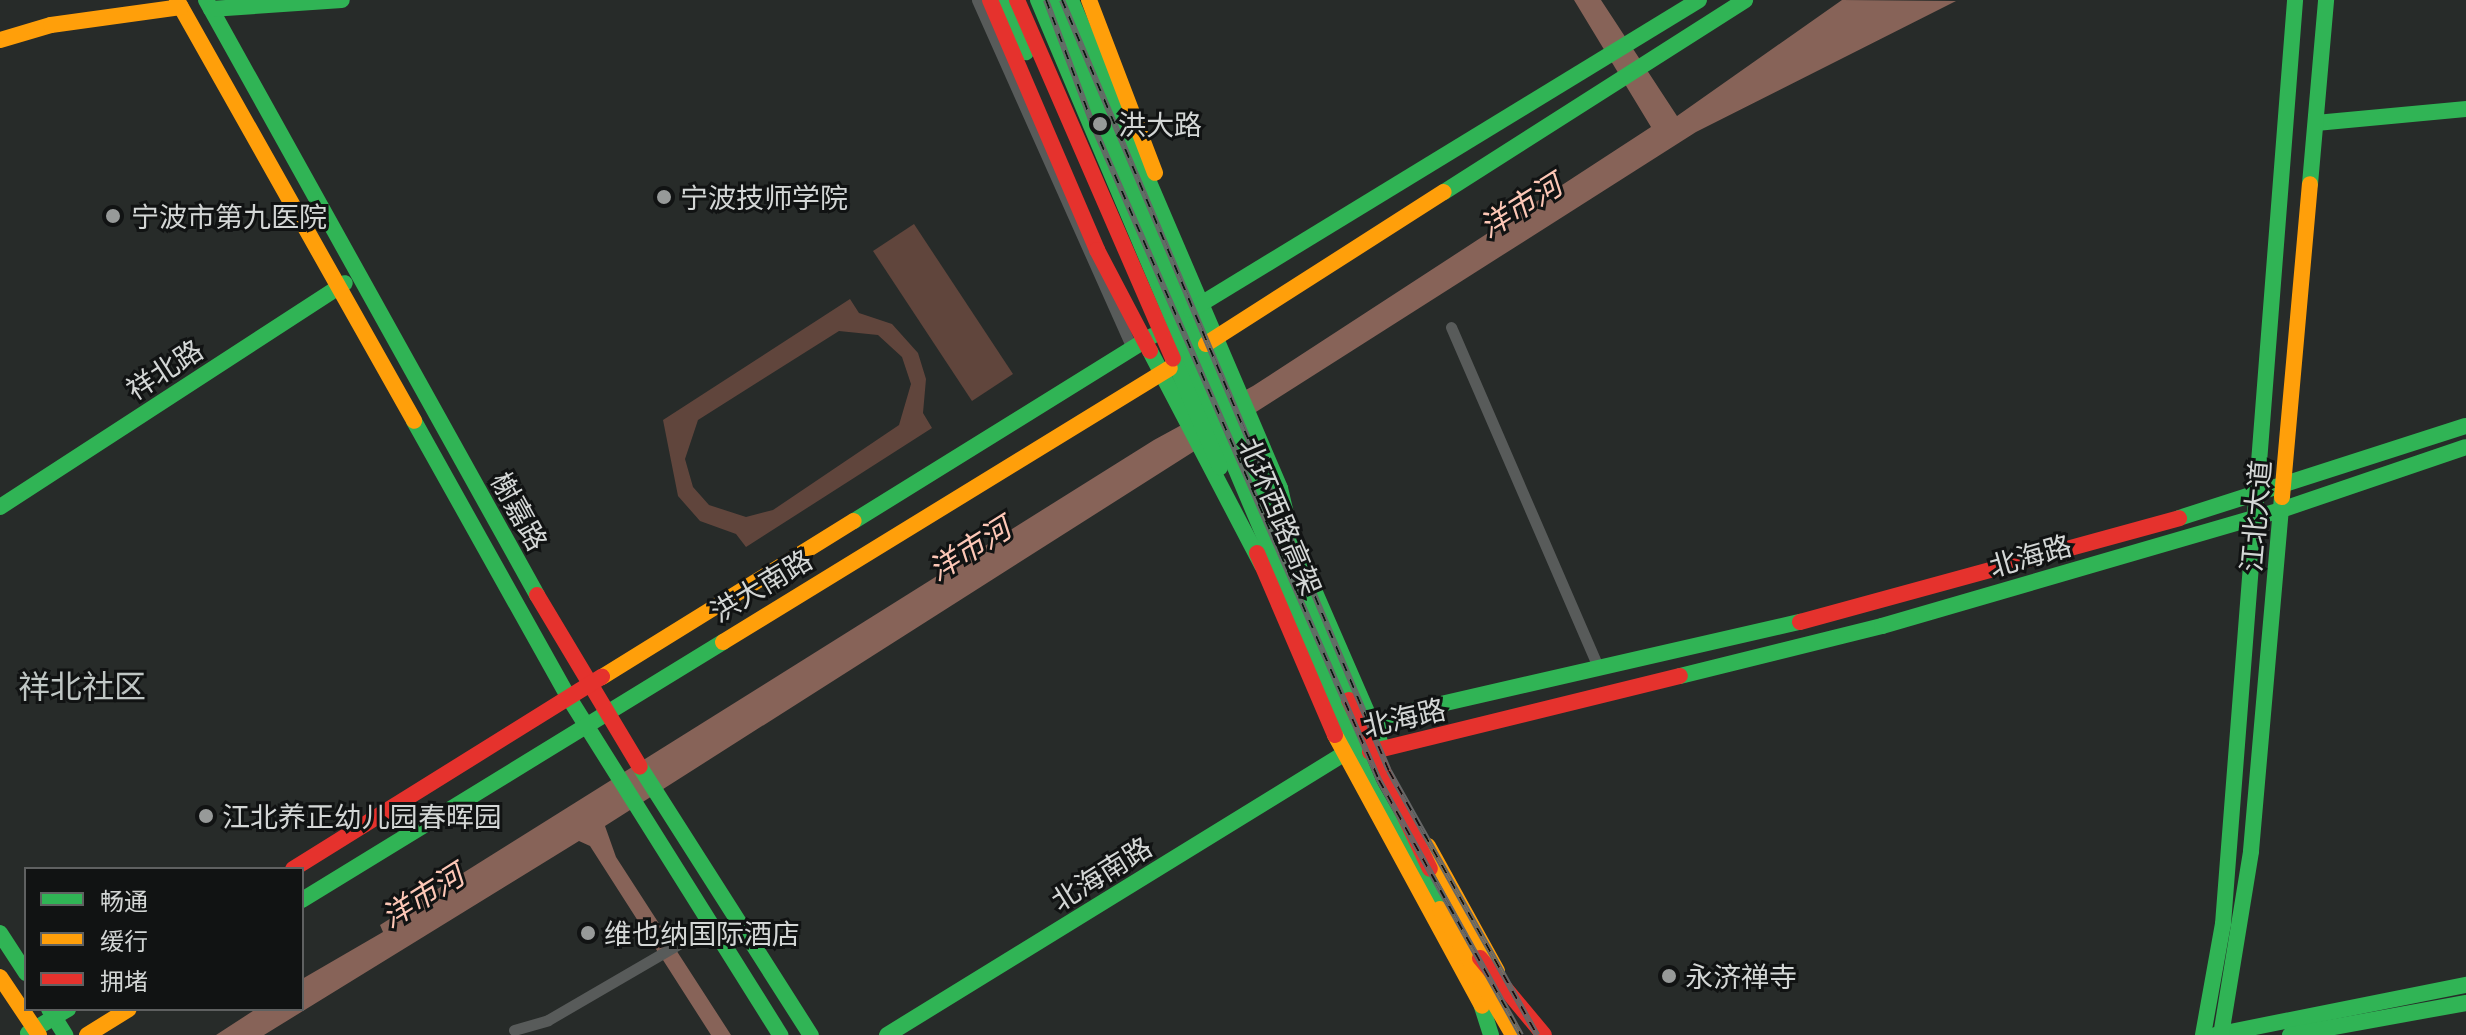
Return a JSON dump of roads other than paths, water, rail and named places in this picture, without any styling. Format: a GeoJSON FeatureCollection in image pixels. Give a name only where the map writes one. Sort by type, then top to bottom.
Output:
{"type":"FeatureCollection","features":[{"type":"Feature","properties":{"kind":"main road"},"geometry":{"type":"LineString","coordinates":[[208,5],[342,0]]}},
{"type":"Feature","properties":{"kind":"main road"},"geometry":{"type":"LineString","coordinates":[[990,0],[1097,250],[1150,347]]}},
{"type":"Feature","properties":{"kind":"main road"},"geometry":{"type":"LineString","coordinates":[[1006,0],[1192,443],[1302,631]]}},
{"type":"Feature","properties":{"kind":"main road"},"geometry":{"type":"LineString","coordinates":[[1017,0],[1344,756],[1399,869],[1500,1035]]}},
{"type":"Feature","properties":{"kind":"main road","name":"北环西路高架"},"geometry":{"type":"LineString","coordinates":[[1038,0],[1370,787],[1474,961],[1526,1035]]}},
{"type":"Feature","properties":{"kind":"main road","name":"北环西路高架"},"geometry":{"type":"LineString","coordinates":[[1054,0],[1304,594],[1401,812],[1513,1035]]}},
{"type":"Feature","properties":{"kind":"main road"},"geometry":{"type":"LineString","coordinates":[[1061,0],[1191,310],[1409,812],[1536,1035]]}},
{"type":"Feature","properties":{"kind":"main road"},"geometry":{"type":"LineString","coordinates":[[1071,0],[1280,488],[1304,594]]}},
{"type":"Feature","properties":{"kind":"main road"},"geometry":{"type":"LineString","coordinates":[[1089,0],[1181,261]]}},
{"type":"Feature","properties":{"kind":"main road","name":"洪大南路"},"geometry":{"type":"LineString","coordinates":[[296,867],[1229,286],[1699,0]]}},
{"type":"Feature","properties":{"kind":"main road"},"geometry":{"type":"LineString","coordinates":[[1722,6],[1744,0]]}},
{"type":"Feature","properties":{"kind":"main road","name":"江北大道"},"geometry":{"type":"LineString","coordinates":[[2203,1035],[2223,924],[2295,0]]}},
{"type":"Feature","properties":{"kind":"main road","name":"江北大道"},"geometry":{"type":"LineString","coordinates":[[2220,1033],[2251,851],[2326,0]]}},
{"type":"Feature","properties":{"kind":"main road"},"geometry":{"type":"LineString","coordinates":[[0,40],[51,25],[179,4]]}},
{"type":"Feature","properties":{"kind":"main road","name":"榭嘉路"},"geometry":{"type":"LineString","coordinates":[[179,4],[606,762],[706,928],[780,1035]]}},
{"type":"Feature","properties":{"kind":"main road","name":"榭嘉路"},"geometry":{"type":"LineString","coordinates":[[208,5],[588,686],[811,1035]]}},
{"type":"Feature","properties":{"kind":"main road","name":"洪大南路"},"geometry":{"type":"LineString","coordinates":[[304,899],[604,710],[1175,366],[1661,52],[1722,6]]}},
{"type":"Feature","properties":{"kind":"main road"},"geometry":{"type":"LineString","coordinates":[[2316,123],[2466,109]]}},
{"type":"Feature","properties":{"kind":"main road","name":"祥北路"},"geometry":{"type":"LineString","coordinates":[[0,507],[357,275]]}},
{"type":"Feature","properties":{"kind":"main road","name":"北海路"},"geometry":{"type":"LineString","coordinates":[[1344,756],[1375,731],[1415,710],[1866,607],[2283,488],[2466,426]]}},
{"type":"Feature","properties":{"kind":"main road","name":"北海路"},"geometry":{"type":"LineString","coordinates":[[1344,756],[1383,750],[1882,626],[2281,510],[2466,447]]}},
{"type":"Feature","properties":{"kind":"main road","name":"北海南路"},"geometry":{"type":"LineString","coordinates":[[887,1035],[1344,756]]}},
{"type":"Feature","properties":{"kind":"main road"},"geometry":{"type":"LineString","coordinates":[[0,933],[24,970]]}},
{"type":"Feature","properties":{"kind":"main road"},"geometry":{"type":"LineString","coordinates":[[1474,961],[1491,1035]]}},
{"type":"Feature","properties":{"kind":"main road"},"geometry":{"type":"LineString","coordinates":[[1474,961],[1544,1035]]}},
{"type":"Feature","properties":{"kind":"main road"},"geometry":{"type":"LineString","coordinates":[[0,977],[33,1033],[57,1012],[65,1035]]}},
{"type":"Feature","properties":{"kind":"main road"},"geometry":{"type":"LineString","coordinates":[[2220,1033],[2466,985]]}},
{"type":"Feature","properties":{"kind":"main road"},"geometry":{"type":"LineString","coordinates":[[2290,1035],[2466,1003]]}},
{"type":"Feature","properties":{"kind":"main road"},"geometry":{"type":"LineString","coordinates":[[87,1035],[126,1011]]}},
{"type":"Feature","properties":{"kind":"street"},"geometry":{"type":"LineString","coordinates":[[977,0],[1132,348]]}},
{"type":"Feature","properties":{"kind":"street"},"geometry":{"type":"LineString","coordinates":[[1451,327],[1597,665]]}},
{"type":"Feature","properties":{"kind":"street"},"geometry":{"type":"LineString","coordinates":[[520,1031],[634,972],[706,928]]}},
{"type":"Feature","properties":{"kind":"railway"},"geometry":{"type":"LineString","coordinates":[[1046,0],[1093,125],[1379,780],[1521,1035]]}},
{"type":"Feature","properties":{"kind":"railway"},"geometry":{"type":"LineString","coordinates":[[1062,0],[1389,771],[1537,1035]]}},
{"type":"Feature","properties":{"kind":"place","name":"洪大路"},"geometry":{"type":"Point","coordinates":[1100,124]}},
{"type":"Feature","properties":{"kind":"place","name":"宁波技师学院"},"geometry":{"type":"Point","coordinates":[664,197]}},
{"type":"Feature","properties":{"kind":"place","name":"宁波市第九医院"},"geometry":{"type":"Point","coordinates":[113,216]}},
{"type":"Feature","properties":{"kind":"place","name":"江北养正幼儿园春晖园"},"geometry":{"type":"Point","coordinates":[206,816]}},
{"type":"Feature","properties":{"kind":"place","name":"维也纳国际酒店"},"geometry":{"type":"Point","coordinates":[588,933]}},
{"type":"Feature","properties":{"kind":"place","name":"永济禅寺"},"geometry":{"type":"Point","coordinates":[1669,976]}},
{"type":"Feature","properties":{"kind":"district","name":"祥北社区"},"geometry":{"type":"Point","coordinates":[82,685]}},
{"type":"Feature","properties":{"kind":"water label","name":"洋市河"},"geometry":{"type":"Point","coordinates":[1520,205]}},
{"type":"Feature","properties":{"kind":"water label","name":"洋市河"},"geometry":{"type":"Point","coordinates":[969,548]}},
{"type":"Feature","properties":{"kind":"water label","name":"洋市河"},"geometry":{"type":"Point","coordinates":[422,895]}}]}
